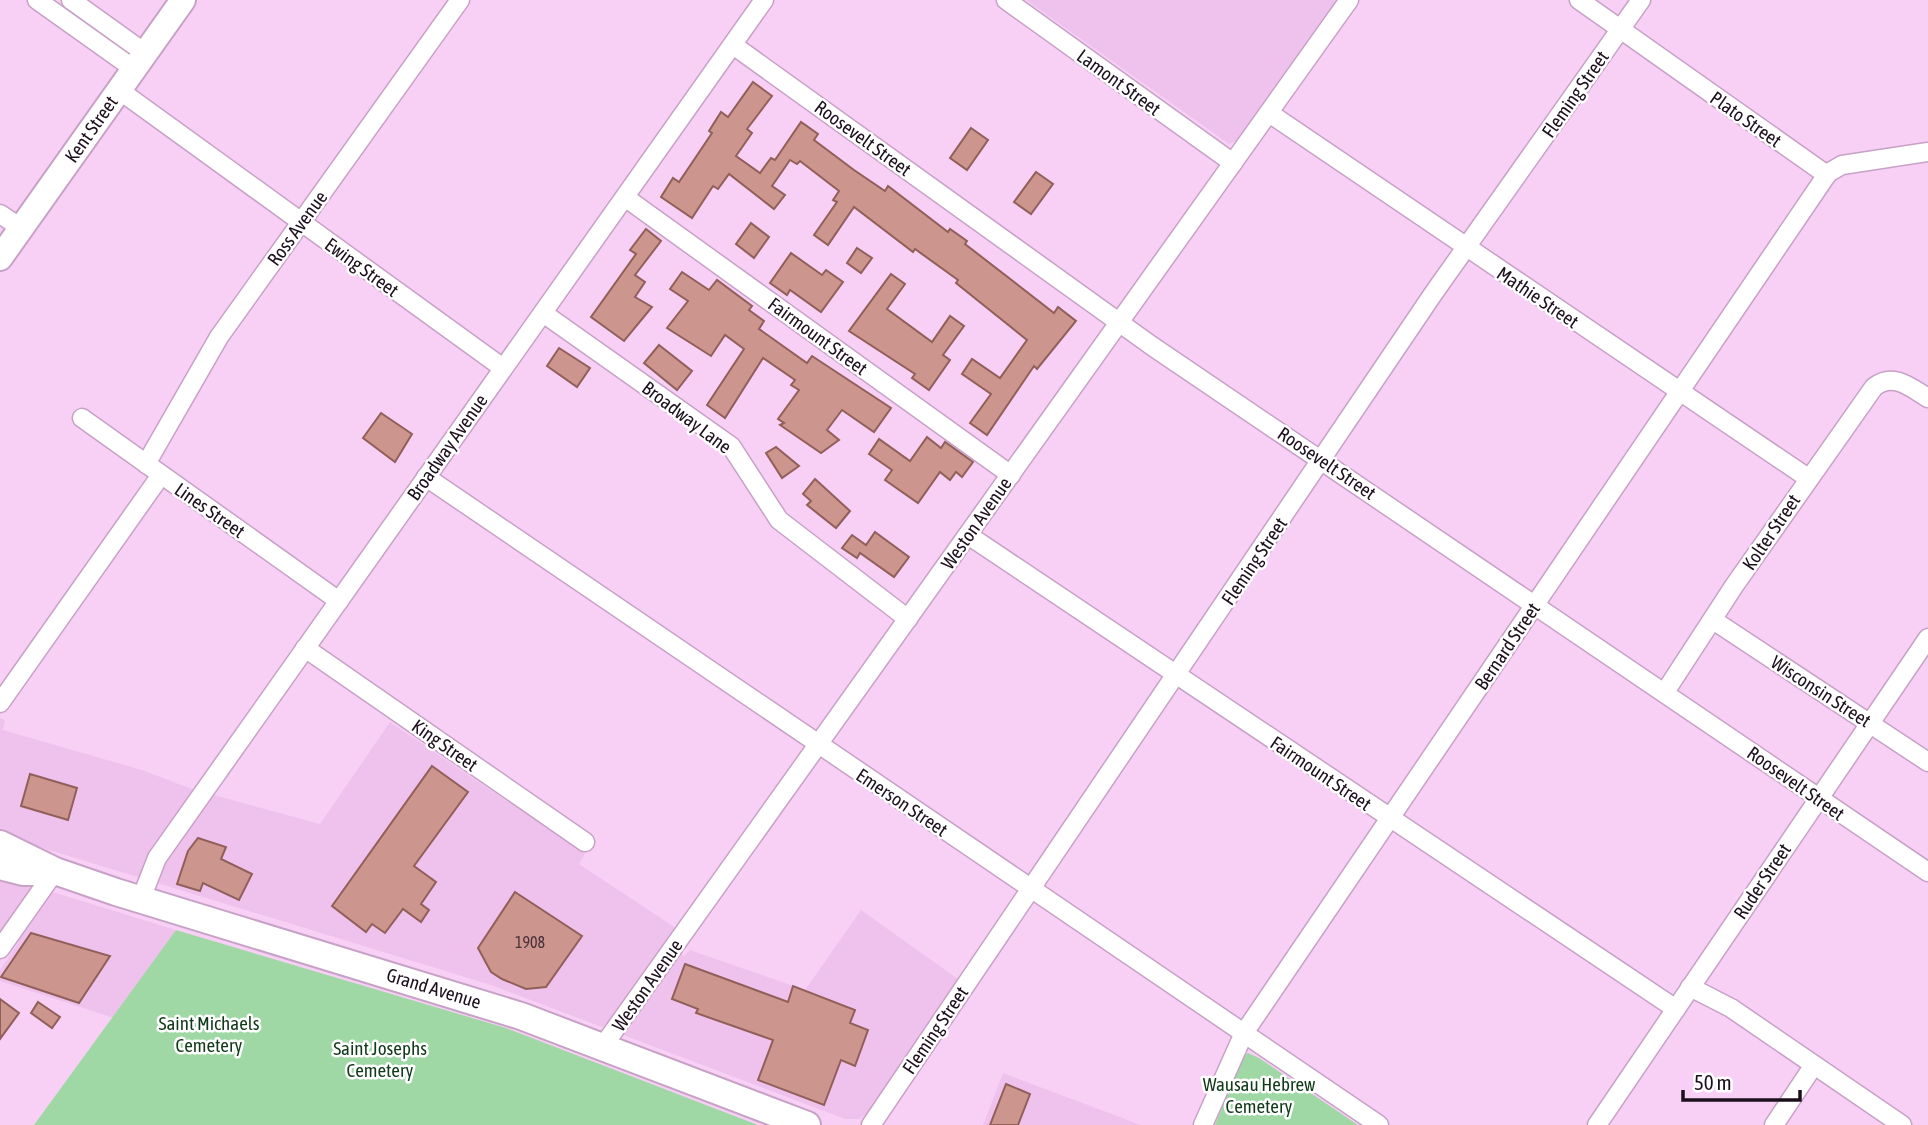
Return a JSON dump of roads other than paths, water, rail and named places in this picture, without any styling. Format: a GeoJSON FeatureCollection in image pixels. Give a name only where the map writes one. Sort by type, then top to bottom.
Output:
{"type":"FeatureCollection","features":[{"type":"Feature","properties":{"kind":"main road","name":"Grand Avenue"},"geometry":{"type":"LineString","coordinates":[[0,844],[55,871],[141,900],[488,1005],[603,1046],[807,1125]]}},
{"type":"Feature","properties":{"kind":"main road","name":"Grand Avenue"},"geometry":{"type":"LineString","coordinates":[[0,866],[23,872],[55,871]]}},
{"type":"Feature","properties":{"kind":"street"},"geometry":{"type":"LineString","coordinates":[[37,0],[139,61]]}},
{"type":"Feature","properties":{"kind":"street"},"geometry":{"type":"LineString","coordinates":[[71,0],[139,61]]}},
{"type":"Feature","properties":{"kind":"street","name":"Kent Street"},"geometry":{"type":"LineString","coordinates":[[0,258],[183,0]]}},
{"type":"Feature","properties":{"kind":"street","name":"Ross Avenue"},"geometry":{"type":"LineString","coordinates":[[0,703],[154,469],[219,337],[460,0]]}},
{"type":"Feature","properties":{"kind":"street","name":"Broadway Avenue"},"geometry":{"type":"LineString","coordinates":[[141,900],[157,858],[764,0]]}},
{"type":"Feature","properties":{"kind":"street","name":"Lamont Street"},"geometry":{"type":"LineString","coordinates":[[1006,0],[1233,163]]}},
{"type":"Feature","properties":{"kind":"street","name":"Weston Avenue"},"geometry":{"type":"LineString","coordinates":[[603,1046],[1349,0]]}},
{"type":"Feature","properties":{"kind":"street","name":"Plato Street"},"geometry":{"type":"LineString","coordinates":[[1579,0],[1827,175]]}},
{"type":"Feature","properties":{"kind":"street","name":"Fleming Street"},"geometry":{"type":"LineString","coordinates":[[871,1125],[1465,248],[1641,0]]}},
{"type":"Feature","properties":{"kind":"street","name":"Roosevelt Street"},"geometry":{"type":"LineString","coordinates":[[733,45],[1119,323],[1928,872]]}},
{"type":"Feature","properties":{"kind":"street","name":"Ewing Street"},"geometry":{"type":"LineString","coordinates":[[119,90],[503,368]]}},
{"type":"Feature","properties":{"kind":"street","name":"Mathie Street"},"geometry":{"type":"LineString","coordinates":[[1269,113],[1808,478]]}},
{"type":"Feature","properties":{"kind":"street"},"geometry":{"type":"LineString","coordinates":[[1827,175],[1842,164],[1928,152]]}},
{"type":"Feature","properties":{"kind":"street","name":"Bernard Street"},"geometry":{"type":"LineString","coordinates":[[1203,1125],[1244,1033],[1827,175]]}},
{"type":"Feature","properties":{"kind":"street","name":"Fairmount Street"},"geometry":{"type":"LineString","coordinates":[[626,198],[1011,475]]}},
{"type":"Feature","properties":{"kind":"street"},"geometry":{"type":"LineString","coordinates":[[0,214],[21,228]]}},
{"type":"Feature","properties":{"kind":"street","name":"Broadway Lane"},"geometry":{"type":"LineString","coordinates":[[543,313],[731,446],[779,520],[908,619]]}},
{"type":"Feature","properties":{"kind":"street","name":"Kolter Street"},"geometry":{"type":"LineString","coordinates":[[1665,692],[1808,478],[1874,387],[1886,379],[1896,379],[1928,398]]}},
{"type":"Feature","properties":{"kind":"street","name":"Lines Street"},"geometry":{"type":"LineString","coordinates":[[82,418],[339,601]]}},
{"type":"Feature","properties":{"kind":"street","name":"Emerson Street"},"geometry":{"type":"LineString","coordinates":[[426,477],[1379,1125]]}},
{"type":"Feature","properties":{"kind":"street","name":"Fairmount Street"},"geometry":{"type":"LineString","coordinates":[[968,535],[1676,1009]]}},
{"type":"Feature","properties":{"kind":"street","name":"Wisconsin Street"},"geometry":{"type":"LineString","coordinates":[[1713,620],[1928,762]]}},
{"type":"Feature","properties":{"kind":"street","name":"Ruder Street"},"geometry":{"type":"LineString","coordinates":[[1597,1125],[1928,638]]}},
{"type":"Feature","properties":{"kind":"street","name":"King Street"},"geometry":{"type":"LineString","coordinates":[[305,648],[585,842]]}},
{"type":"Feature","properties":{"kind":"street"},"geometry":{"type":"LineString","coordinates":[[0,949],[55,871]]}},
{"type":"Feature","properties":{"kind":"street"},"geometry":{"type":"LineString","coordinates":[[1690,988],[1731,1008],[1902,1125]]}},
{"type":"Feature","properties":{"kind":"street"},"geometry":{"type":"LineString","coordinates":[[1774,1125],[1814,1065]]}},
{"type":"Feature","properties":{"kind":"park label","name":"Saint Michaels Cemetery"},"geometry":{"type":"Point","coordinates":[209,1034]}},
{"type":"Feature","properties":{"kind":"park label","name":"Saint Josephs Cemetery"},"geometry":{"type":"Point","coordinates":[380,1059]}},
{"type":"Feature","properties":{"kind":"park label","name":"Wausau Hebrew Cemetery"},"geometry":{"type":"Point","coordinates":[1259,1095]}}]}
